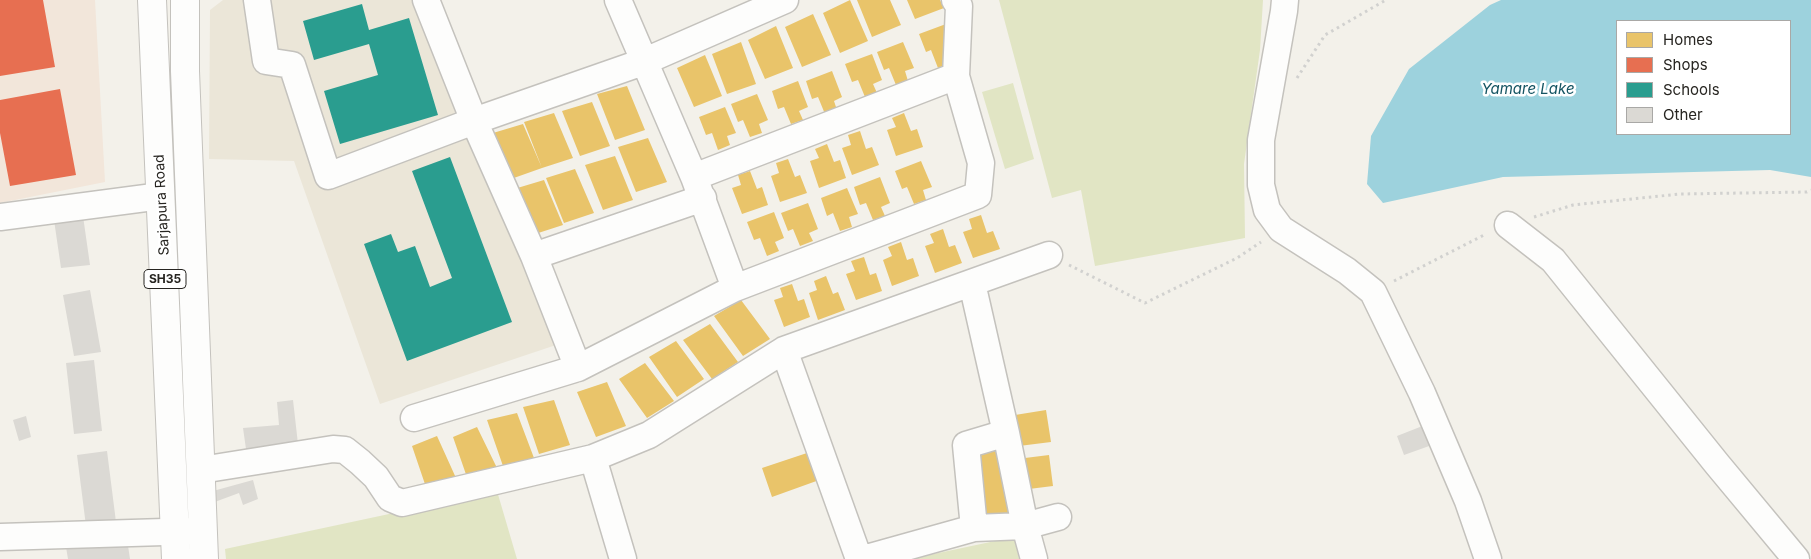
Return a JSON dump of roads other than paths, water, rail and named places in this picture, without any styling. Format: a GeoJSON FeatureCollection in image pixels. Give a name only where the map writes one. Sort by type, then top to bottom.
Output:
{"type":"FeatureCollection","features":[{"type":"Feature","properties":{"kind":"main road","name":"Sarjapura Road"},"geometry":{"type":"LineString","coordinates":[[152,0],[162,196],[176,559]]}},
{"type":"Feature","properties":{"kind":"main road","name":"Sarjapura Road"},"geometry":{"type":"LineString","coordinates":[[185,0],[185,70],[204,559]]}},
{"type":"Feature","properties":{"kind":"street"},"geometry":{"type":"LineString","coordinates":[[257,0],[266,61],[292,65],[328,176],[474,121],[643,62],[785,0]]}},
{"type":"Feature","properties":{"kind":"street"},"geometry":{"type":"LineString","coordinates":[[426,0],[474,121],[534,256],[578,368]]}},
{"type":"Feature","properties":{"kind":"street"},"geometry":{"type":"LineString","coordinates":[[618,0],[698,188],[735,288]]}},
{"type":"Feature","properties":{"kind":"street"},"geometry":{"type":"LineString","coordinates":[[414,418],[578,368],[735,288],[978,195],[981,163],[956,76],[958,6],[956,0]]}},
{"type":"Feature","properties":{"kind":"street"},"geometry":{"type":"LineString","coordinates":[[1284,0],[1284,11],[1261,140],[1261,185],[1267,210],[1281,229],[1348,271],[1373,292],[1422,393],[1468,501],[1488,559]]}},
{"type":"Feature","properties":{"kind":"street"},"geometry":{"type":"LineString","coordinates":[[534,256],[698,188],[956,76]]}},
{"type":"Feature","properties":{"kind":"street"},"geometry":{"type":"LineString","coordinates":[[0,217],[162,196]]}},
{"type":"Feature","properties":{"kind":"street"},"geometry":{"type":"LineString","coordinates":[[1508,226],[1553,260],[1796,559]]}},
{"type":"Feature","properties":{"kind":"street"},"geometry":{"type":"LineString","coordinates":[[201,470],[333,449],[345,450],[376,477],[390,498],[402,503],[593,458],[649,435],[784,350],[1049,255]]}},
{"type":"Feature","properties":{"kind":"street"},"geometry":{"type":"LineString","coordinates":[[972,283],[1025,526],[1034,559]]}},
{"type":"Feature","properties":{"kind":"street"},"geometry":{"type":"LineString","coordinates":[[784,350],[859,559]]}},
{"type":"Feature","properties":{"kind":"street"},"geometry":{"type":"LineString","coordinates":[[974,528],[966,445],[1006,433]]}},
{"type":"Feature","properties":{"kind":"street"},"geometry":{"type":"LineString","coordinates":[[593,458],[623,559]]}},
{"type":"Feature","properties":{"kind":"street"},"geometry":{"type":"LineString","coordinates":[[863,559],[974,528],[1025,526],[1058,517]]}},
{"type":"Feature","properties":{"kind":"street"},"geometry":{"type":"LineString","coordinates":[[0,537],[203,531]]}},
{"type":"Feature","properties":{"kind":"water","name":"Yamare Lake"},"geometry":{"type":"Polygon","coordinates":[[[1501,0],[1811,0],[1811,177],[1770,170],[1503,177],[1383,203],[1367,184],[1371,136],[1409,69],[1490,5],[1501,0]]]}}]}
